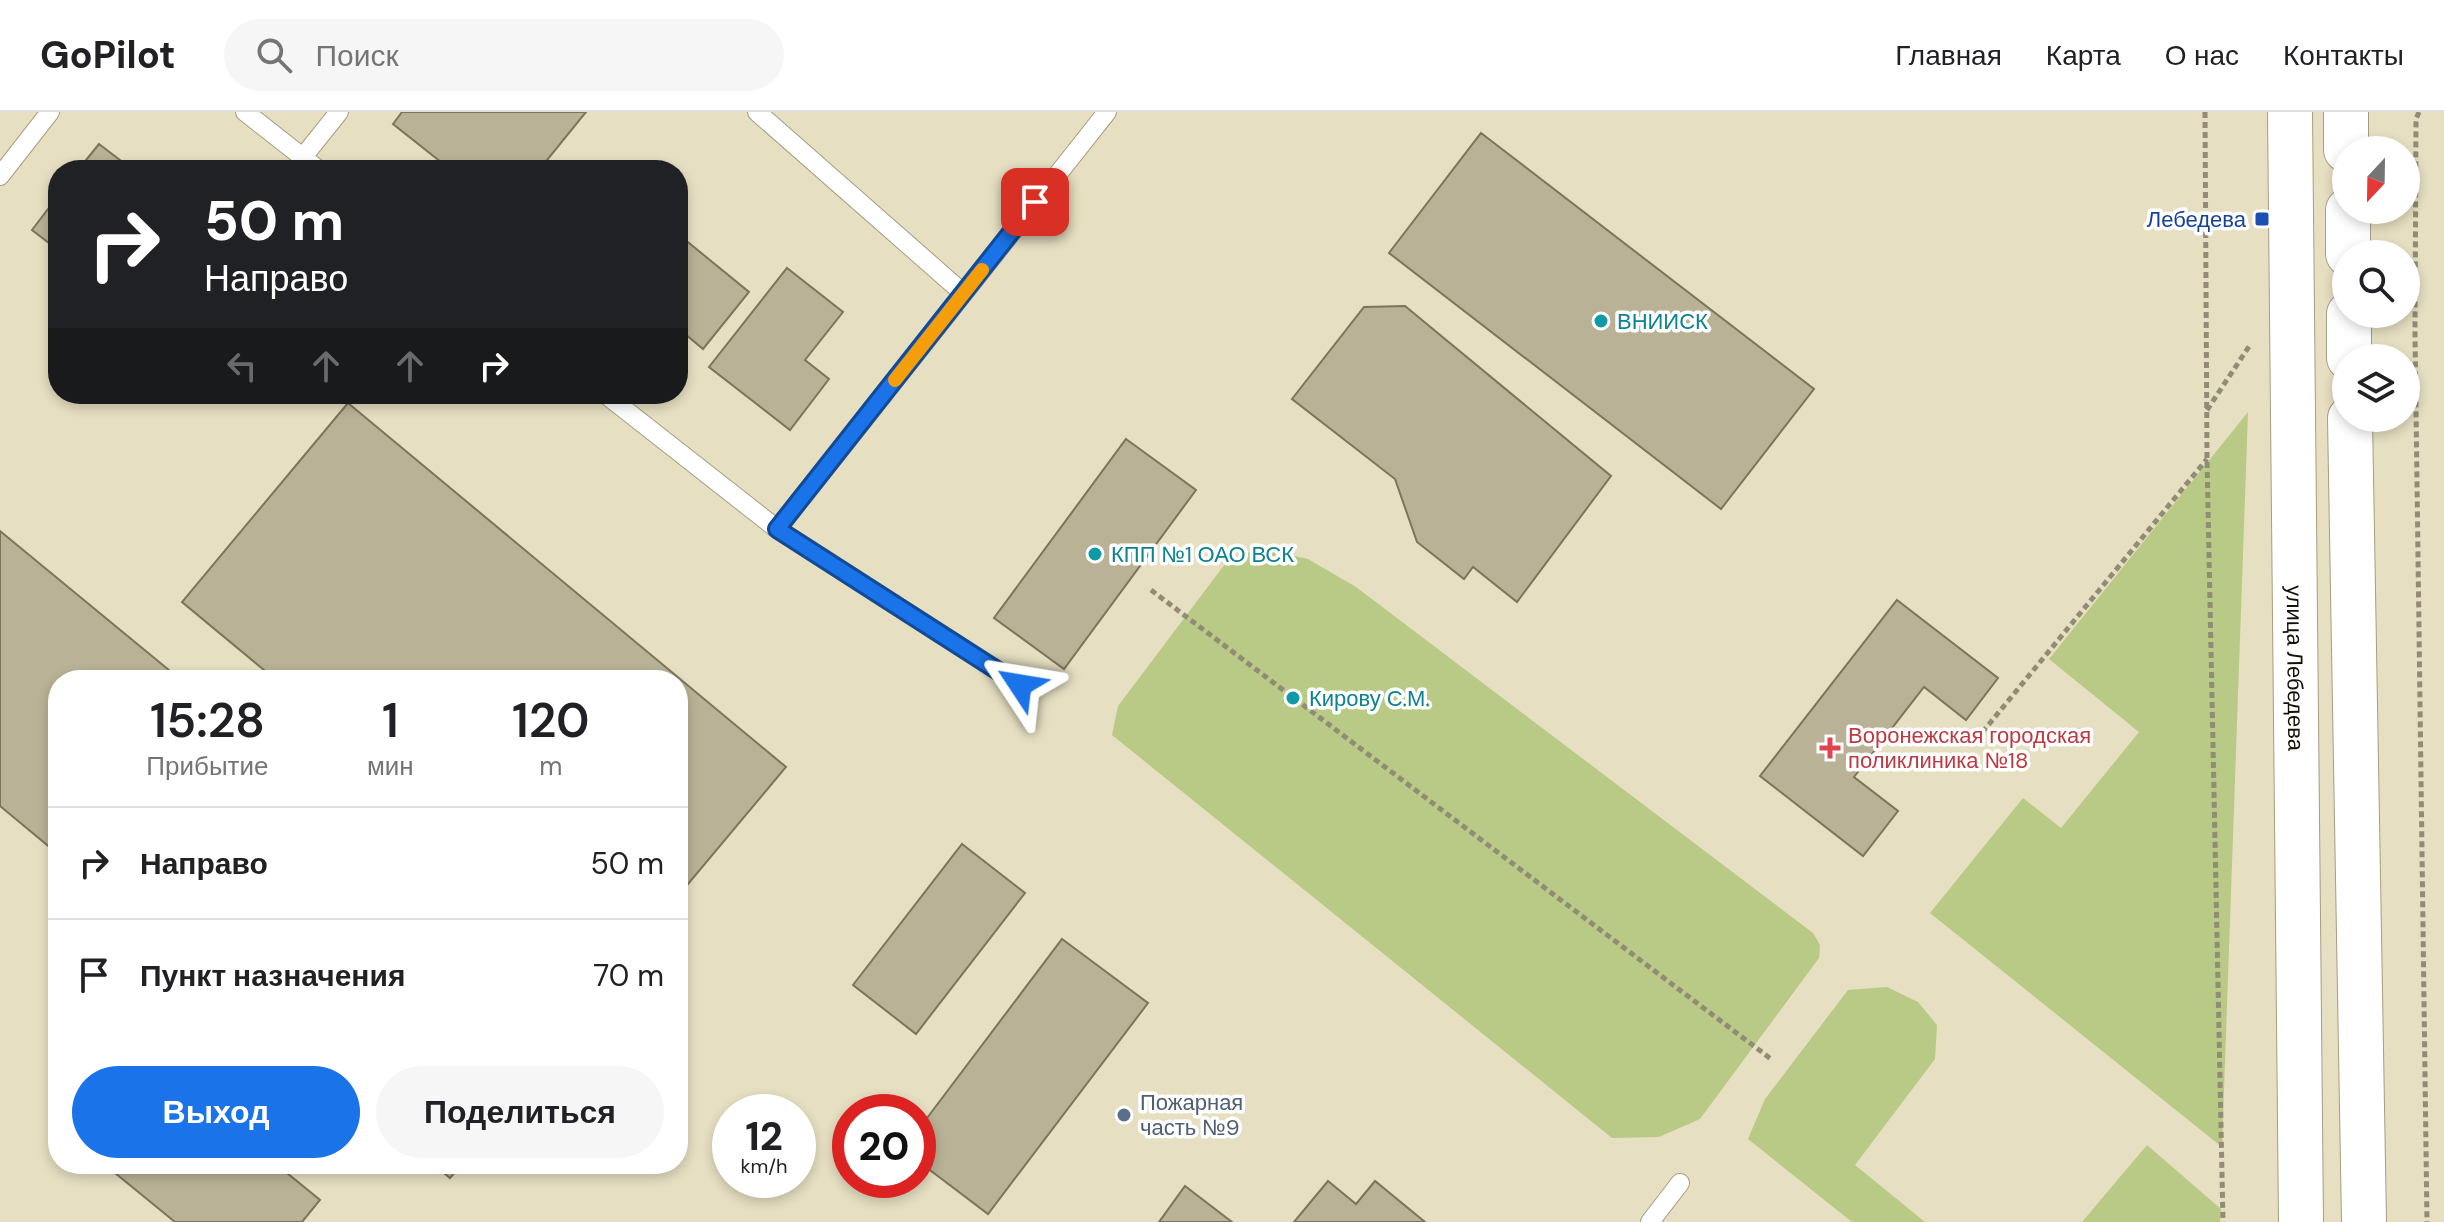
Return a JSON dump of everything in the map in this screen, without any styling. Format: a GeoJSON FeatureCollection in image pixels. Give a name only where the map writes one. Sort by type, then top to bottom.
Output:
{"type":"FeatureCollection","features":[{"type":"Feature","properties":{"kind":"highway","name":"улица Лебедева"},"geometry":{"type":"LineString","coordinates":[[2290,112],[2301,1222]]}},
{"type":"Feature","properties":{"kind":"highway"},"geometry":{"type":"LineString","coordinates":[[2350,432],[2364,1222]]}},
{"type":"Feature","properties":{"kind":"lane"},"geometry":{"type":"LineString","coordinates":[[0,176],[50,112]]}},
{"type":"Feature","properties":{"kind":"lane"},"geometry":{"type":"LineString","coordinates":[[245,112],[307,160]]}},
{"type":"Feature","properties":{"kind":"lane"},"geometry":{"type":"LineString","coordinates":[[303,157],[339,112]]}},
{"type":"Feature","properties":{"kind":"lane"},"geometry":{"type":"LineString","coordinates":[[757,112],[963,293]]}},
{"type":"Feature","properties":{"kind":"lane"},"geometry":{"type":"LineString","coordinates":[[777,529],[1107,112]]}},
{"type":"Feature","properties":{"kind":"lane"},"geometry":{"type":"LineString","coordinates":[[618,404],[777,529],[1020,685]]}},
{"type":"Feature","properties":{"kind":"lane"},"geometry":{"type":"LineString","coordinates":[[1650,1222],[1680,1183]]}},
{"type":"Feature","properties":{"kind":"path"},"geometry":{"type":"LineString","coordinates":[[2205,112],[2207,459],[2223,1222]]}},
{"type":"Feature","properties":{"kind":"path"},"geometry":{"type":"LineString","coordinates":[[2419,112],[2416,119],[2415,334],[2427,1222]]}},
{"type":"Feature","properties":{"kind":"path"},"geometry":{"type":"LineString","coordinates":[[2207,411],[2253,339]]}},
{"type":"Feature","properties":{"kind":"path"},"geometry":{"type":"LineString","coordinates":[[1976,740],[2207,459]]}},
{"type":"Feature","properties":{"kind":"path"},"geometry":{"type":"LineString","coordinates":[[1151,590],[1771,1059]]}},
{"type":"Feature","properties":{"kind":"green space"},"geometry":{"type":"Polygon","coordinates":[[[2248,412],[2222,1147],[1930,913],[2023,798],[2061,828],[2139,732],[2049,659],[2248,412]]]}},
{"type":"Feature","properties":{"kind":"green space"},"geometry":{"type":"Polygon","coordinates":[[[1261,548],[1308,559],[1356,587],[1813,933],[1820,945],[1819,958],[1700,1119],[1659,1137],[1612,1138],[1112,735],[1118,706],[1228,560],[1261,548]]]}},
{"type":"Feature","properties":{"kind":"green space"},"geometry":{"type":"Polygon","coordinates":[[[1887,987],[1918,1002],[1937,1025],[1935,1059],[1855,1165],[1925,1222],[1852,1222],[1748,1139],[1765,1099],[1848,990],[1887,987]]]}},
{"type":"Feature","properties":{"kind":"green space"},"geometry":{"type":"Polygon","coordinates":[[[2147,1145],[2221,1209],[2220,1222],[2082,1222],[2147,1145]]]}},
{"type":"Feature","properties":{"kind":"building"},"geometry":{"type":"Polygon","coordinates":[[[402,112],[586,112],[547,160],[438,160],[393,124],[402,112]]]}},
{"type":"Feature","properties":{"kind":"building","name":"ВНИИСК"},"geometry":{"type":"Polygon","coordinates":[[[1481,133],[1814,389],[1721,509],[1389,253],[1481,133]]]}},
{"type":"Feature","properties":{"kind":"building"},"geometry":{"type":"Polygon","coordinates":[[[99,144],[120,160],[86,160],[99,144]]]}},
{"type":"Feature","properties":{"kind":"building"},"geometry":{"type":"Polygon","coordinates":[[[48,209],[48,242],[32,230],[48,209]]]}},
{"type":"Feature","properties":{"kind":"building"},"geometry":{"type":"Polygon","coordinates":[[[688,242],[749,292],[703,349],[688,336],[688,242]]]}},
{"type":"Feature","properties":{"kind":"building"},"geometry":{"type":"Polygon","coordinates":[[[787,268],[843,312],[805,360],[829,379],[790,430],[709,367],[787,268]]]}},
{"type":"Feature","properties":{"kind":"building"},"geometry":{"type":"Polygon","coordinates":[[[1405,306],[1611,476],[1517,602],[1473,567],[1464,579],[1417,542],[1395,479],[1292,399],[1364,307],[1405,306]]]}},
{"type":"Feature","properties":{"kind":"building"},"geometry":{"type":"Polygon","coordinates":[[[349,404],[669,670],[264,670],[182,602],[349,404]]]}},
{"type":"Feature","properties":{"kind":"building","name":"КПП №1 ОАО ВСК"},"geometry":{"type":"Polygon","coordinates":[[[1126,439],[1196,490],[1064,669],[994,618],[1126,439]]]}},
{"type":"Feature","properties":{"kind":"building"},"geometry":{"type":"Polygon","coordinates":[[[0,531],[169,670],[48,670],[48,846],[0,806],[0,531]]]}},
{"type":"Feature","properties":{"kind":"building","name":"Воронежская городская поликлиника №18"},"geometry":{"type":"Polygon","coordinates":[[[1897,600],[1998,678],[1966,720],[1924,687],[1854,777],[1898,811],[1863,856],[1760,776],[1897,600]]]}},
{"type":"Feature","properties":{"kind":"building"},"geometry":{"type":"Polygon","coordinates":[[[688,686],[786,767],[688,884],[688,686]]]}},
{"type":"Feature","properties":{"kind":"building"},"geometry":{"type":"Polygon","coordinates":[[[962,844],[1025,893],[916,1034],[853,985],[962,844]]]}},
{"type":"Feature","properties":{"kind":"building"},"geometry":{"type":"Polygon","coordinates":[[[1062,939],[1148,1003],[988,1214],[936,1175],[936,1106],[1062,939]]]}},
{"type":"Feature","properties":{"kind":"building"},"geometry":{"type":"Polygon","coordinates":[[[116,1174],[288,1174],[320,1200],[302,1222],[175,1222],[116,1174]]]}},
{"type":"Feature","properties":{"kind":"building"},"geometry":{"type":"Polygon","coordinates":[[[1328,1181],[1356,1204],[1375,1181],[1425,1222],[1294,1222],[1328,1181]]]}},
{"type":"Feature","properties":{"kind":"building"},"geometry":{"type":"Polygon","coordinates":[[[1185,1186],[1232,1222],[1159,1222],[1185,1186]]]}},
{"type":"Feature","properties":{"kind":"slow traffic"},"geometry":{"type":"LineString","coordinates":[[895,380],[982,270]]}},
{"type":"Feature","properties":{"kind":"place","name":"Лебедева"},"geometry":{"type":"Point","coordinates":[2262,219]}},
{"type":"Feature","properties":{"kind":"place","name":"ВНИИСК"},"geometry":{"type":"Point","coordinates":[1601,321]}},
{"type":"Feature","properties":{"kind":"place","name":"КПП №1 ОАО ВСК"},"geometry":{"type":"Point","coordinates":[1095,554]}},
{"type":"Feature","properties":{"kind":"place","name":"Кирову С.М."},"geometry":{"type":"Point","coordinates":[1293,698]}},
{"type":"Feature","properties":{"kind":"place","name":"Воронежская городская поликлиника №18"},"geometry":{"type":"Point","coordinates":[1830,748]}},
{"type":"Feature","properties":{"kind":"place","name":"Пожарная часть №9"},"geometry":{"type":"Point","coordinates":[1124,1115]}},
{"type":"Feature","properties":{"kind":"route"},"geometry":{"type":"LineString","coordinates":[[1020,685],[777,529],[1035,202]]}}]}
